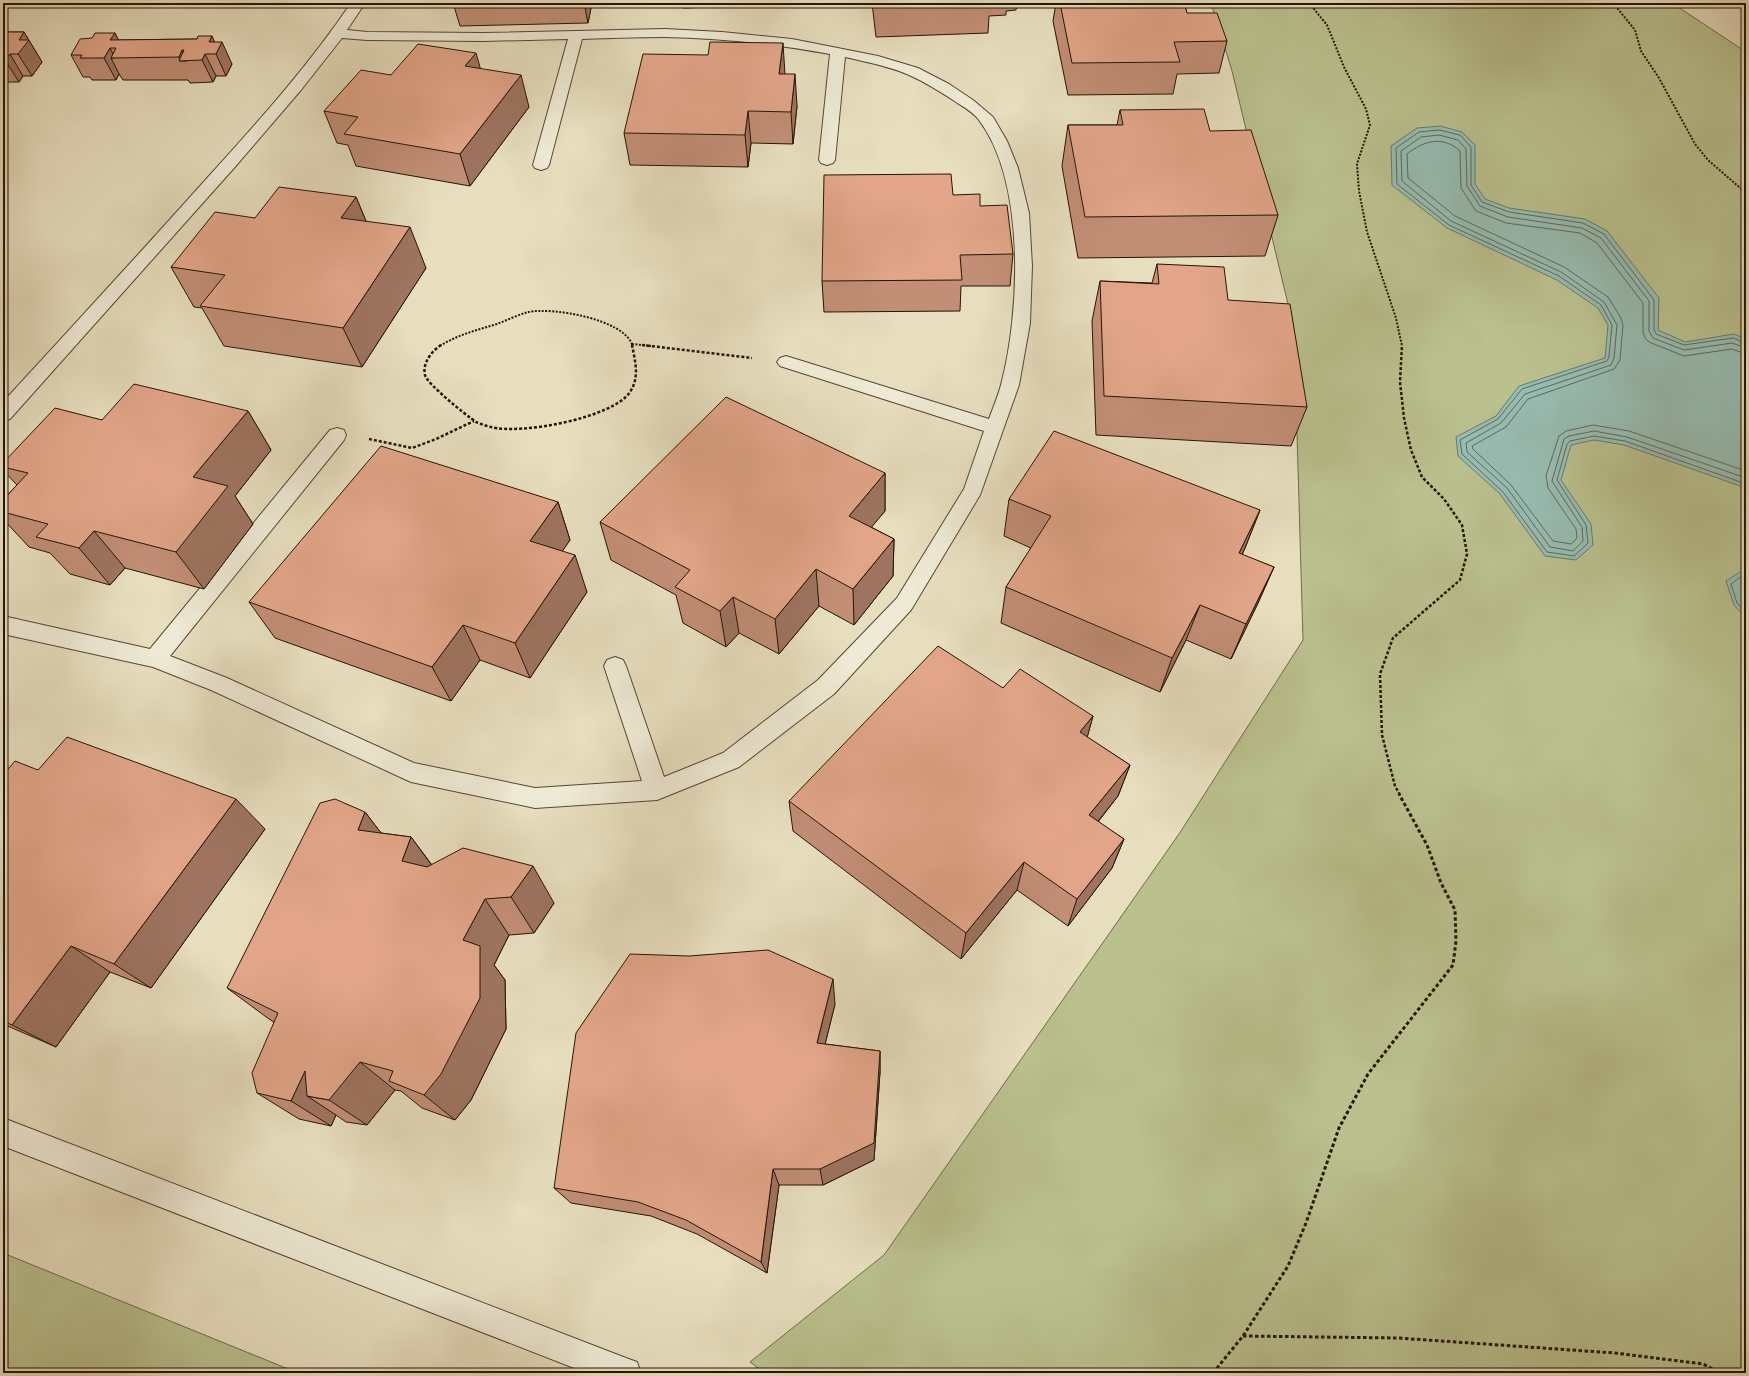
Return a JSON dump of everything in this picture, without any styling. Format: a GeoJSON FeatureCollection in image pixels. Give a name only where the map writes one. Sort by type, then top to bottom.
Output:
{"type":"FeatureCollection","features":[{"type":"Feature","properties":{"kind":"street"},"geometry":{"type":"LineString","coordinates":[[3,414],[176,224],[295,90],[339,33],[358,3]]}},
{"type":"Feature","properties":{"kind":"street"},"geometry":{"type":"LineString","coordinates":[[3,625],[155,659],[219,684],[411,772],[535,798],[657,790],[731,760],[826,687],[898,610],[930,562],[973,490],[1010,385],[1021,323],[1024,266],[1021,213],[1010,168],[999,141],[985,117],[944,87],[913,71],[878,60],[792,43],[722,36],[665,33],[468,37],[367,36],[339,33]]}},
{"type":"Feature","properties":{"kind":"street"},"geometry":{"type":"LineString","coordinates":[[541,165],[576,35]]}},
{"type":"Feature","properties":{"kind":"street"},"geometry":{"type":"LineString","coordinates":[[827,160],[838,51]]}},
{"type":"Feature","properties":{"kind":"street"},"geometry":{"type":"LineString","coordinates":[[786,362],[995,428]]}},
{"type":"Feature","properties":{"kind":"street"},"geometry":{"type":"LineString","coordinates":[[155,659],[337,436]]}},
{"type":"Feature","properties":{"kind":"street"},"geometry":{"type":"LineString","coordinates":[[615,666],[657,790]]}},
{"type":"Feature","properties":{"kind":"street"},"geometry":{"type":"LineString","coordinates":[[3,1132],[626,1373]]}},
{"type":"Feature","properties":{"kind":"path"},"geometry":{"type":"LineString","coordinates":[[1213,1373],[1243,1336],[1288,1266],[1314,1202],[1339,1128],[1368,1074],[1453,965],[1456,941],[1455,910],[1441,884],[1427,845],[1394,786],[1382,735],[1380,674],[1393,638],[1460,580],[1467,554],[1462,525],[1444,499],[1422,477],[1411,450],[1404,418],[1400,382],[1402,345],[1396,318],[1367,232],[1359,191],[1357,164],[1370,126],[1366,109],[1344,67],[1327,25],[1309,3]]}},
{"type":"Feature","properties":{"kind":"path"},"geometry":{"type":"LineString","coordinates":[[1613,3],[1635,30],[1640,52],[1659,78],[1695,144],[1708,160],[1746,193]]}},
{"type":"Feature","properties":{"kind":"path"},"geometry":{"type":"LineString","coordinates":[[529,312],[579,316],[607,324],[619,329],[629,336],[632,344],[636,383],[629,395],[615,406],[601,412],[522,430],[488,427],[474,421],[430,384],[426,378],[424,368],[429,357],[436,349],[443,345],[529,312]]}},
{"type":"Feature","properties":{"kind":"path"},"geometry":{"type":"LineString","coordinates":[[632,344],[786,362]]}},
{"type":"Feature","properties":{"kind":"path"},"geometry":{"type":"LineString","coordinates":[[337,436],[348,436],[412,448],[436,439],[474,421]]}},
{"type":"Feature","properties":{"kind":"path"},"geometry":{"type":"LineString","coordinates":[[1243,1336],[1398,1338],[1615,1353],[1704,1364],[1720,1373]]}},
{"type":"Feature","properties":{"kind":"green space"},"geometry":{"type":"Polygon","coordinates":[[[1211,3],[1672,3],[1746,52],[1746,1373],[765,1373],[750,1362],[884,1255],[1179,834],[1303,640],[1294,329],[1232,71],[1211,3]]]}},
{"type":"Feature","properties":{"kind":"green space"},"geometry":{"type":"Polygon","coordinates":[[[3,1253],[298,1373],[3,1373],[3,1253]]]}},
{"type":"Feature","properties":{"kind":"water"},"geometry":{"type":"Polygon","coordinates":[[[1440,126],[1462,132],[1475,145],[1475,184],[1485,199],[1509,208],[1585,219],[1607,231],[1659,298],[1658,330],[1685,342],[1734,334],[1746,339],[1746,488],[1624,445],[1594,440],[1571,445],[1561,480],[1591,524],[1593,545],[1576,560],[1545,556],[1500,494],[1458,456],[1456,437],[1496,416],[1519,386],[1605,358],[1608,325],[1598,308],[1557,280],[1447,228],[1392,185],[1391,146],[1417,128],[1440,126]]]}},
{"type":"Feature","properties":{"kind":"water"},"geometry":{"type":"Polygon","coordinates":[[[1746,568],[1746,618],[1734,605],[1726,581],[1746,568]]]}},
{"type":"Feature","properties":{"kind":"building"},"geometry":{"type":"Polygon","coordinates":[[[876,3],[931,3],[876,5],[876,3]]]}},
{"type":"Feature","properties":{"kind":"building"},"geometry":{"type":"Polygon","coordinates":[[[1060,3],[1184,3],[1187,13],[1217,13],[1227,41],[1174,42],[1180,62],[1072,63],[1060,3]]]}},
{"type":"Feature","properties":{"kind":"building"},"geometry":{"type":"Polygon","coordinates":[[[3,32],[24,32],[19,40],[29,40],[18,54],[10,54],[5,60],[3,60],[3,32]]]}},
{"type":"Feature","properties":{"kind":"building"},"geometry":{"type":"Polygon","coordinates":[[[95,33],[115,33],[110,40],[197,39],[198,36],[212,36],[209,42],[222,42],[216,54],[205,54],[202,60],[179,61],[184,50],[182,50],[179,57],[111,58],[116,48],[110,48],[104,58],[80,58],[82,55],[71,55],[80,39],[92,38],[95,33]]]}},
{"type":"Feature","properties":{"kind":"building"},"geometry":{"type":"Polygon","coordinates":[[[710,42],[783,43],[779,74],[795,74],[791,112],[748,111],[745,135],[624,133],[643,54],[708,55],[710,42]]]}},
{"type":"Feature","properties":{"kind":"building"},"geometry":{"type":"Polygon","coordinates":[[[418,44],[476,53],[465,66],[521,75],[460,154],[344,134],[358,117],[324,111],[361,70],[391,75],[418,44]]]}},
{"type":"Feature","properties":{"kind":"building"},"geometry":{"type":"Polygon","coordinates":[[[1204,109],[1210,131],[1251,130],[1278,215],[1085,217],[1068,125],[1123,125],[1120,110],[1204,109]]]}},
{"type":"Feature","properties":{"kind":"building"},"geometry":{"type":"Polygon","coordinates":[[[951,174],[953,195],[980,194],[980,206],[1007,205],[1013,254],[960,255],[962,280],[822,281],[824,175],[951,174]]]}},
{"type":"Feature","properties":{"kind":"building"},"geometry":{"type":"Polygon","coordinates":[[[279,187],[356,197],[341,218],[410,227],[343,328],[200,306],[225,275],[171,267],[215,212],[255,218],[279,187]]]}},
{"type":"Feature","properties":{"kind":"building"},"geometry":{"type":"Polygon","coordinates":[[[1157,264],[1224,267],[1228,300],[1290,304],[1307,407],[1104,396],[1100,281],[1159,284],[1157,264]]]}},
{"type":"Feature","properties":{"kind":"building"},"geometry":{"type":"Polygon","coordinates":[[[134,384],[248,411],[193,477],[228,486],[176,552],[94,531],[79,548],[36,537],[48,524],[3,512],[3,500],[28,473],[3,467],[3,463],[55,408],[102,420],[134,384]]]}},
{"type":"Feature","properties":{"kind":"building"},"geometry":{"type":"Polygon","coordinates":[[[726,397],[885,473],[849,516],[894,539],[853,589],[816,569],[775,619],[733,597],[720,611],[675,587],[690,570],[600,522],[726,397]]]}},
{"type":"Feature","properties":{"kind":"building"},"geometry":{"type":"Polygon","coordinates":[[[1054,431],[1260,510],[1239,553],[1274,567],[1246,624],[1200,605],[1172,658],[1006,587],[1051,516],[1009,499],[1054,431]]]}},
{"type":"Feature","properties":{"kind":"building"},"geometry":{"type":"Polygon","coordinates":[[[381,446],[558,502],[530,541],[575,555],[515,643],[463,625],[432,667],[249,602],[381,446]]]}},
{"type":"Feature","properties":{"kind":"building"},"geometry":{"type":"Polygon","coordinates":[[[938,646],[1003,688],[1020,669],[1093,716],[1080,732],[1130,765],[1089,815],[1124,839],[1077,899],[1024,862],[966,933],[789,801],[938,646]]]}},
{"type":"Feature","properties":{"kind":"building"},"geometry":{"type":"Polygon","coordinates":[[[67,737],[236,799],[114,964],[71,946],[12,1025],[3,1021],[3,775],[15,761],[38,770],[67,737]]]}},
{"type":"Feature","properties":{"kind":"building"},"geometry":{"type":"Polygon","coordinates":[[[335,799],[365,812],[358,830],[411,837],[402,861],[427,867],[463,848],[533,866],[511,897],[485,899],[463,940],[480,946],[480,998],[441,1074],[424,1095],[389,1081],[393,1071],[360,1062],[329,1100],[307,1096],[305,1071],[291,1101],[257,1093],[252,1073],[278,1013],[227,988],[320,803],[335,799]]]}},
{"type":"Feature","properties":{"kind":"building"},"geometry":{"type":"Polygon","coordinates":[[[768,950],[833,979],[817,1043],[880,1051],[874,1143],[820,1169],[773,1169],[761,1262],[686,1220],[638,1202],[554,1188],[576,1033],[630,954],[689,956],[768,950]]]}}]}
